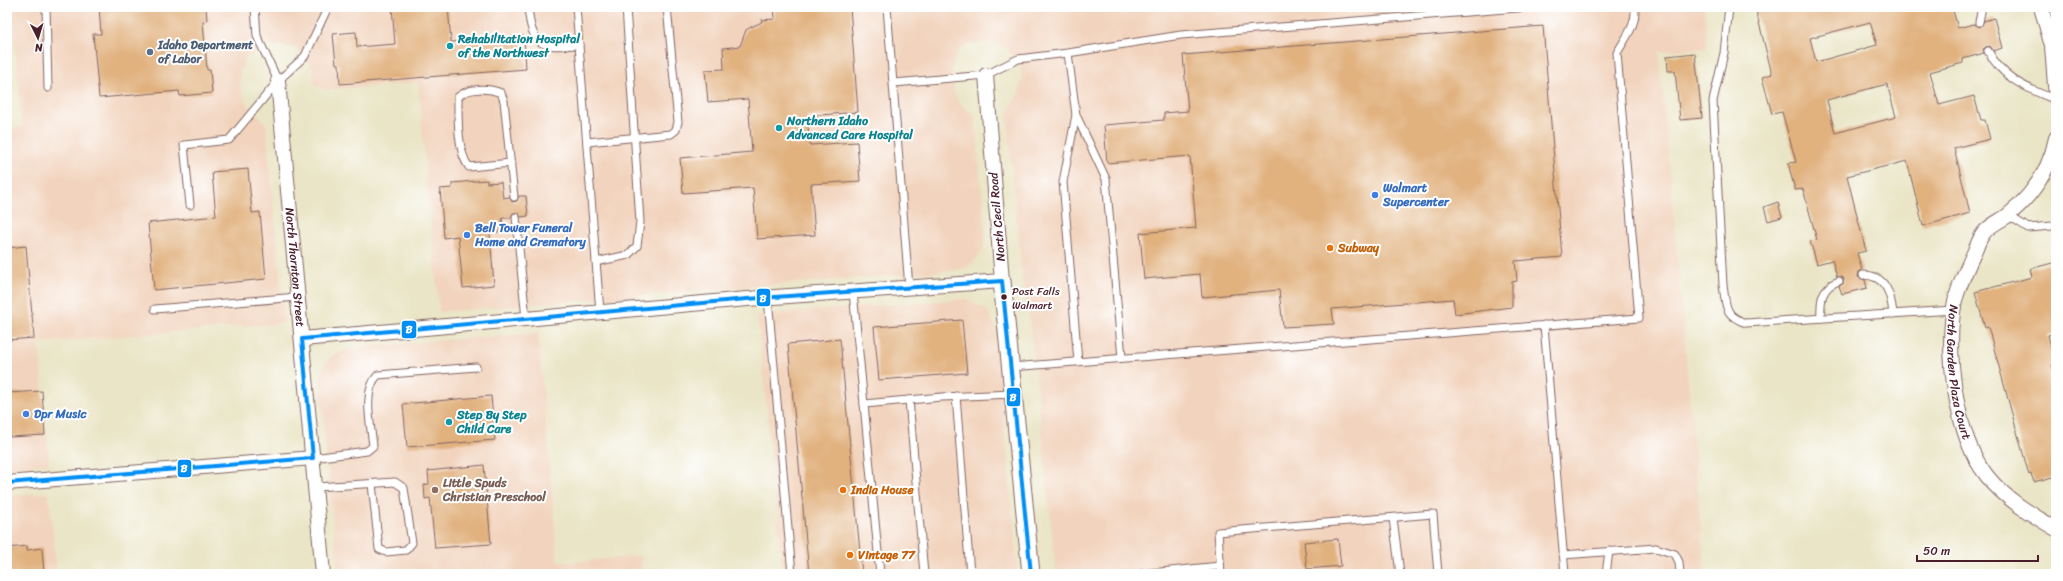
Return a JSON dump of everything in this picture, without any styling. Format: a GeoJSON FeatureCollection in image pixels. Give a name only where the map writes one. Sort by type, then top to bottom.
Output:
{"type":"FeatureCollection","features":[{"type":"Feature","properties":{"kind":"street"},"geometry":{"type":"LineString","coordinates":[[2041,7],[2052,46],[2056,99]]}},
{"type":"Feature","properties":{"kind":"street","name":"North Cecil Road"},"geometry":{"type":"LineString","coordinates":[[986,76],[1002,281],[1031,574]]}},
{"type":"Feature","properties":{"kind":"street","name":"North Thornton Street"},"geometry":{"type":"LineString","coordinates":[[278,81],[316,488],[322,574]]}},
{"type":"Feature","properties":{"kind":"street","name":"North Garden Plaza Court"},"geometry":{"type":"LineString","coordinates":[[2055,527],[2010,499],[1986,476],[1968,441],[1958,408],[1952,372],[1952,334],[1955,301],[1968,264],[1983,233],[2008,215],[2033,191],[2052,156],[2056,138]]}},
{"type":"Feature","properties":{"kind":"street"},"geometry":{"type":"LineString","coordinates":[[302,339],[768,298],[1002,281]]}},
{"type":"Feature","properties":{"kind":"street"},"geometry":{"type":"LineString","coordinates":[[7,483],[313,458]]}},
{"type":"Feature","properties":{"kind":"lane"},"geometry":{"type":"LineString","coordinates":[[46,7],[48,88]]}},
{"type":"Feature","properties":{"kind":"lane"},"geometry":{"type":"LineString","coordinates":[[255,7],[257,36],[278,81]]}},
{"type":"Feature","properties":{"kind":"lane"},"geometry":{"type":"LineString","coordinates":[[190,205],[184,144],[229,140],[278,81],[305,56],[328,7]]}},
{"type":"Feature","properties":{"kind":"lane"},"geometry":{"type":"LineString","coordinates":[[528,7],[533,35],[540,42],[556,46],[579,45]]}},
{"type":"Feature","properties":{"kind":"lane"},"geometry":{"type":"LineString","coordinates":[[576,7],[600,312]]}},
{"type":"Feature","properties":{"kind":"lane"},"geometry":{"type":"LineString","coordinates":[[596,262],[628,255],[637,246],[640,222],[626,7]]}},
{"type":"Feature","properties":{"kind":"lane"},"geometry":{"type":"LineString","coordinates":[[587,142],[671,134],[676,130],[678,122],[667,7]]}},
{"type":"Feature","properties":{"kind":"lane"},"geometry":{"type":"LineString","coordinates":[[888,7],[908,288]]}},
{"type":"Feature","properties":{"kind":"lane"},"geometry":{"type":"LineString","coordinates":[[894,83],[986,76],[1018,59],[1068,53],[1181,35],[1530,7]]}},
{"type":"Feature","properties":{"kind":"lane"},"geometry":{"type":"LineString","coordinates":[[1011,367],[1639,318],[1617,53],[1628,34],[1636,14],[1634,7]]}},
{"type":"Feature","properties":{"kind":"lane"},"geometry":{"type":"LineString","coordinates":[[1729,7],[1724,53],[1713,101],[1723,285],[1729,314],[1736,320],[1746,323],[1954,310]]}},
{"type":"Feature","properties":{"kind":"lane"},"geometry":{"type":"LineString","coordinates":[[1979,22],[1982,7]]}},
{"type":"Feature","properties":{"kind":"lane"},"geometry":{"type":"LineString","coordinates":[[1988,51],[1995,64],[2005,74],[2023,86],[2056,99]]}},
{"type":"Feature","properties":{"kind":"lane"},"geometry":{"type":"LineString","coordinates":[[1068,53],[1076,115],[1106,179],[1122,358]]}},
{"type":"Feature","properties":{"kind":"lane"},"geometry":{"type":"LineString","coordinates":[[510,163],[469,167],[463,160],[458,116],[458,97],[462,93],[490,88],[502,93],[514,197]]}},
{"type":"Feature","properties":{"kind":"lane"},"geometry":{"type":"LineString","coordinates":[[1076,115],[1063,182],[1078,362]]}},
{"type":"Feature","properties":{"kind":"lane"},"geometry":{"type":"LineString","coordinates":[[2008,215],[2028,228],[2052,226]]}},
{"type":"Feature","properties":{"kind":"lane"},"geometry":{"type":"LineString","coordinates":[[516,217],[526,319]]}},
{"type":"Feature","properties":{"kind":"lane"},"geometry":{"type":"LineString","coordinates":[[1863,275],[1871,275],[1880,279],[1887,288],[1893,314]]}},
{"type":"Feature","properties":{"kind":"lane"},"geometry":{"type":"LineString","coordinates":[[1821,318],[1821,299],[1824,290],[1831,284],[1839,281]]}},
{"type":"Feature","properties":{"kind":"lane"},"geometry":{"type":"LineString","coordinates":[[853,292],[880,574]]}},
{"type":"Feature","properties":{"kind":"lane"},"geometry":{"type":"LineString","coordinates":[[155,309],[298,297]]}},
{"type":"Feature","properties":{"kind":"lane"},"geometry":{"type":"LineString","coordinates":[[768,298],[792,574]]}},
{"type":"Feature","properties":{"kind":"lane"},"geometry":{"type":"LineString","coordinates":[[1544,325],[1565,574]]}},
{"type":"Feature","properties":{"kind":"lane"},"geometry":{"type":"LineString","coordinates":[[313,458],[367,451],[373,446],[369,397],[372,381],[378,375],[476,367]]}},
{"type":"Feature","properties":{"kind":"lane"},"geometry":{"type":"LineString","coordinates":[[864,404],[956,396],[1014,394]]}},
{"type":"Feature","properties":{"kind":"lane"},"geometry":{"type":"LineString","coordinates":[[956,396],[970,574]]}},
{"type":"Feature","properties":{"kind":"lane"},"geometry":{"type":"LineString","coordinates":[[909,400],[924,574]]}},
{"type":"Feature","properties":{"kind":"lane"},"geometry":{"type":"LineString","coordinates":[[316,488],[395,482],[404,488],[412,543],[406,550],[386,552],[379,549],[372,484]]}},
{"type":"Feature","properties":{"kind":"lane"},"geometry":{"type":"LineString","coordinates":[[1221,574],[1218,532],[1433,514],[1438,574]]}},
{"type":"Feature","properties":{"kind":"lane"},"geometry":{"type":"LineString","coordinates":[[1393,518],[1400,574]]}},
{"type":"Feature","properties":{"kind":"lane"},"geometry":{"type":"LineString","coordinates":[[1563,555],[1656,548],[1675,554],[1679,562],[1680,574]]}},
{"type":"Feature","properties":{"kind":"lane"},"geometry":{"type":"LineString","coordinates":[[1606,574],[1609,551]]}},
{"type":"Feature","properties":{"kind":"lane"},"geometry":{"type":"LineString","coordinates":[[1141,574],[1220,566]]}},
{"type":"Feature","properties":{"kind":"shaded area"},"geometry":{"type":"Polygon","coordinates":[[[12,7],[1705,7],[1707,48],[1659,52],[1705,574],[1056,574],[1033,347],[1022,278],[1007,115],[1019,91],[1022,81],[1021,69],[1020,62],[1005,47],[985,42],[966,45],[960,49],[954,60],[951,73],[955,97],[961,105],[972,113],[975,118],[986,239],[976,260],[965,268],[947,271],[439,312],[418,83],[325,90],[314,85],[313,68],[297,49],[280,45],[269,46],[257,51],[245,60],[240,71],[240,87],[245,101],[266,125],[285,323],[39,343],[49,464],[7,468],[7,129],[22,127],[12,7]]]}},
{"type":"Feature","properties":{"kind":"shaded area"},"geometry":{"type":"Polygon","coordinates":[[[965,299],[986,309],[995,325],[1018,574],[783,574],[757,315],[965,299]]]}},
{"type":"Feature","properties":{"kind":"shaded area"},"geometry":{"type":"Polygon","coordinates":[[[538,333],[558,563],[641,556],[642,574],[338,574],[320,388],[321,375],[325,364],[332,356],[355,347],[538,333]]]}},
{"type":"Feature","properties":{"kind":"shaded area"},"geometry":{"type":"Polygon","coordinates":[[[49,493],[57,574],[7,574],[7,496],[49,493]]]}},
{"type":"Feature","properties":{"kind":"building","name":"Idaho Department of Labor"},"geometry":{"type":"Polygon","coordinates":[[[99,7],[206,7],[207,21],[203,22],[207,70],[210,70],[212,93],[180,96],[179,91],[99,98],[93,34],[101,34],[99,7]]]}},
{"type":"Feature","properties":{"kind":"building","name":"Rehabilitation Hospital of the Northwest"},"geometry":{"type":"Polygon","coordinates":[[[392,7],[448,7],[451,42],[524,36],[526,69],[340,84],[339,64],[336,64],[333,34],[356,32],[357,47],[395,44],[392,7]]]}},
{"type":"Feature","properties":{"kind":"building","name":"Northern Idaho Advanced Care Hospital"},"geometry":{"type":"Polygon","coordinates":[[[774,7],[850,7],[858,112],[807,116],[810,145],[857,142],[860,181],[811,184],[815,235],[757,239],[753,188],[683,193],[680,158],[752,152],[748,99],[708,102],[705,70],[724,69],[723,48],[740,46],[746,30],[762,22],[761,20],[775,19],[774,7]]]}},
{"type":"Feature","properties":{"kind":"building"},"geometry":{"type":"Polygon","coordinates":[[[1755,7],[1952,7],[1958,28],[1974,24],[1980,27],[1984,21],[1994,18],[2002,48],[1994,51],[1990,46],[1986,47],[1983,49],[1984,53],[1963,59],[1963,63],[1930,72],[1939,105],[1974,96],[1981,120],[1985,120],[1990,139],[1954,148],[1970,213],[1923,226],[1907,161],[1847,176],[1866,251],[1857,253],[1862,270],[1859,272],[1858,277],[1865,280],[1867,288],[1842,294],[1839,286],[1843,284],[1844,279],[1842,277],[1837,277],[1832,260],[1817,264],[1810,241],[1817,240],[1803,189],[1795,190],[1788,163],[1796,162],[1782,112],[1772,114],[1762,77],[1772,74],[1755,7]],[[1870,22],[1810,38],[1816,62],[1877,45],[1870,22]],[[1887,84],[1827,100],[1835,133],[1896,117],[1887,84]]]}},
{"type":"Feature","properties":{"kind":"building","name":"Walmart Supercenter"},"geometry":{"type":"Polygon","coordinates":[[[1543,26],[1562,257],[1515,261],[1517,281],[1512,282],[1512,307],[1455,314],[1453,299],[1332,309],[1334,324],[1283,327],[1279,290],[1202,297],[1200,274],[1144,279],[1140,233],[1196,228],[1190,156],[1107,163],[1104,125],[1164,120],[1164,113],[1188,111],[1183,55],[1543,26]]]}},
{"type":"Feature","properties":{"kind":"building"},"geometry":{"type":"Polygon","coordinates":[[[1695,53],[1702,118],[1680,120],[1675,71],[1668,71],[1667,56],[1695,53]]]}},
{"type":"Feature","properties":{"kind":"building"},"geometry":{"type":"Polygon","coordinates":[[[248,169],[252,213],[260,212],[266,279],[154,290],[148,223],[216,216],[212,172],[248,169]]]}},
{"type":"Feature","properties":{"kind":"building","name":"Bell Tower Funeral Home and Crematory"},"geometry":{"type":"Polygon","coordinates":[[[487,180],[487,183],[501,182],[503,198],[509,197],[512,202],[517,201],[519,196],[526,196],[528,216],[521,217],[518,213],[513,213],[511,218],[502,218],[504,231],[490,233],[494,285],[463,288],[458,236],[444,238],[440,189],[452,188],[452,183],[487,180]]]}},
{"type":"Feature","properties":{"kind":"building"},"geometry":{"type":"Polygon","coordinates":[[[1778,202],[1782,217],[1768,221],[1764,207],[1778,202]]]}},
{"type":"Feature","properties":{"kind":"building"},"geometry":{"type":"Polygon","coordinates":[[[26,246],[34,338],[7,340],[7,248],[26,246]]]}},
{"type":"Feature","properties":{"kind":"building"},"geometry":{"type":"Polygon","coordinates":[[[2056,262],[2056,333],[2048,335],[2055,364],[2052,365],[2056,381],[2056,476],[2034,482],[2031,474],[2029,475],[1988,327],[1985,328],[1975,292],[2032,277],[2030,269],[2056,262]]]}},
{"type":"Feature","properties":{"kind":"building"},"geometry":{"type":"Polygon","coordinates":[[[962,320],[967,373],[879,380],[874,327],[962,320]]]}},
{"type":"Feature","properties":{"kind":"building"},"geometry":{"type":"Polygon","coordinates":[[[840,339],[862,574],[809,574],[788,344],[840,339]]]}},
{"type":"Feature","properties":{"kind":"building","name":"Dpr Music"},"geometry":{"type":"Polygon","coordinates":[[[42,391],[45,435],[10,437],[7,393],[42,391]]]}},
{"type":"Feature","properties":{"kind":"building","name":"Step By Step Child Care"},"geometry":{"type":"Polygon","coordinates":[[[491,396],[495,440],[407,447],[403,404],[491,396]]]}},
{"type":"Feature","properties":{"kind":"building"},"geometry":{"type":"Polygon","coordinates":[[[484,465],[491,544],[435,548],[430,498],[425,499],[424,485],[429,484],[428,471],[484,465]]]}},
{"type":"Feature","properties":{"kind":"building"},"geometry":{"type":"Polygon","coordinates":[[[1338,539],[1341,566],[1307,569],[1304,542],[1338,539]]]}},
{"type":"Feature","properties":{"kind":"building"},"geometry":{"type":"Polygon","coordinates":[[[27,546],[27,550],[42,548],[44,574],[7,574],[7,548],[27,546]]]}},
{"type":"Feature","properties":{"kind":"transit line","name":"B"},"geometry":{"type":"LineString","coordinates":[[7,483],[313,458],[302,339],[747,299],[1002,281],[1031,574]]}},
{"type":"Feature","properties":{"kind":"place","name":"Rehabilitation Hospital of the Northwest"},"geometry":{"type":"Point","coordinates":[450,46]}},
{"type":"Feature","properties":{"kind":"place","name":"Idaho Department of Labor"},"geometry":{"type":"Point","coordinates":[150,52]}},
{"type":"Feature","properties":{"kind":"place","name":"Northern Idaho Advanced Care Hospital"},"geometry":{"type":"Point","coordinates":[779,128]}},
{"type":"Feature","properties":{"kind":"place","name":"Walmart Supercenter"},"geometry":{"type":"Point","coordinates":[1375,195]}},
{"type":"Feature","properties":{"kind":"place","name":"Bell Tower Funeral Home and Crematory"},"geometry":{"type":"Point","coordinates":[467,235]}},
{"type":"Feature","properties":{"kind":"place","name":"Subway"},"geometry":{"type":"Point","coordinates":[1330,248]}},
{"type":"Feature","properties":{"kind":"place","name":"Post Falls Walmart"},"geometry":{"type":"Point","coordinates":[1004,297]}},
{"type":"Feature","properties":{"kind":"place","name":"Dpr Music"},"geometry":{"type":"Point","coordinates":[26,414]}},
{"type":"Feature","properties":{"kind":"place","name":"Step By Step Child Care"},"geometry":{"type":"Point","coordinates":[449,422]}},
{"type":"Feature","properties":{"kind":"place","name":"Little Spuds Christian Preschool"},"geometry":{"type":"Point","coordinates":[435,490]}},
{"type":"Feature","properties":{"kind":"place","name":"India House"},"geometry":{"type":"Point","coordinates":[843,490]}},
{"type":"Feature","properties":{"kind":"place","name":"Vintage 77"},"geometry":{"type":"Point","coordinates":[850,555]}}]}
